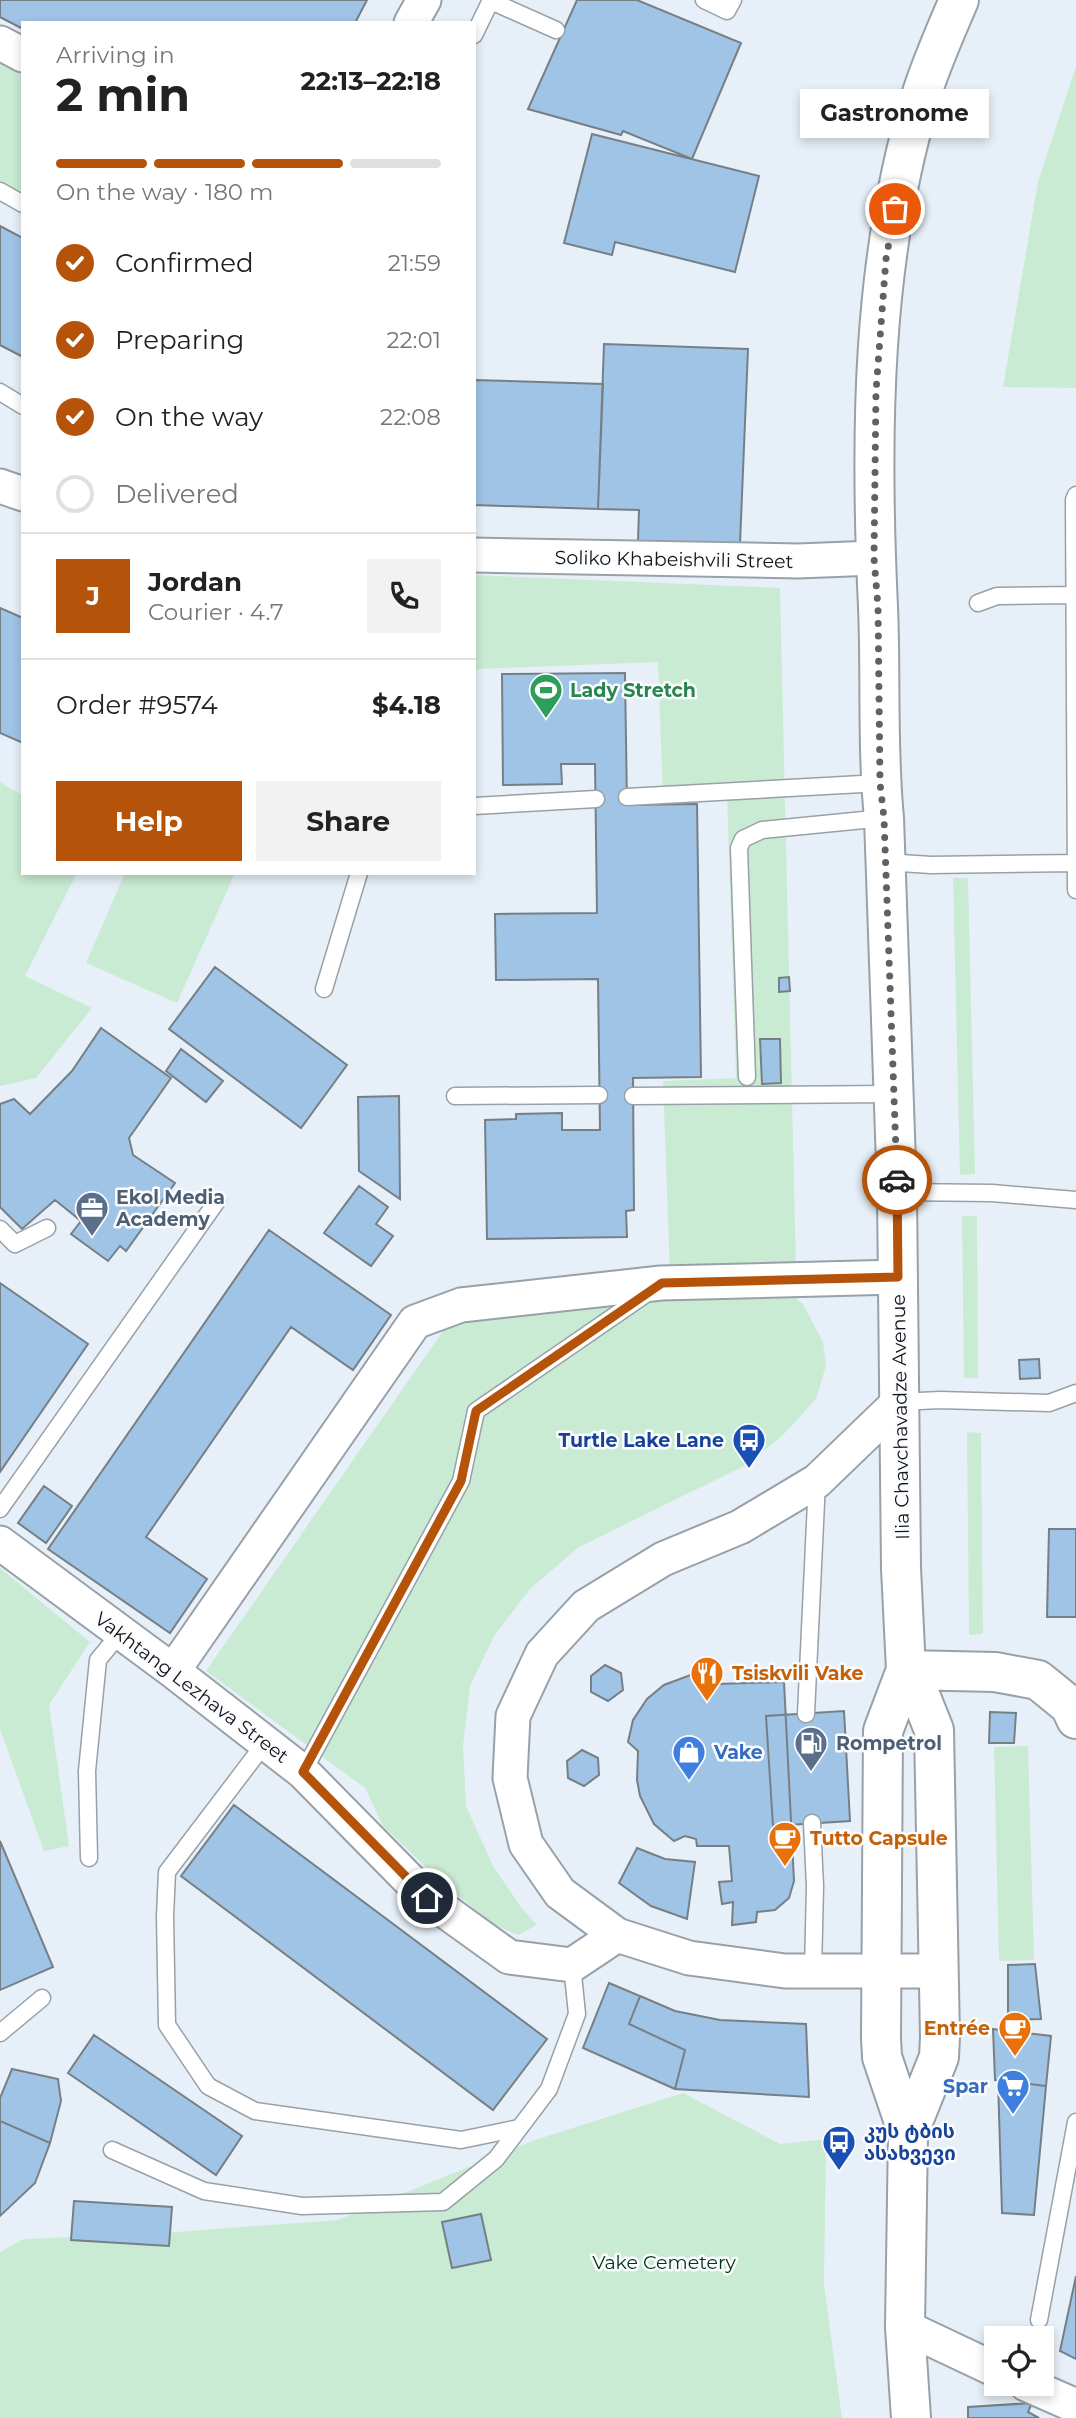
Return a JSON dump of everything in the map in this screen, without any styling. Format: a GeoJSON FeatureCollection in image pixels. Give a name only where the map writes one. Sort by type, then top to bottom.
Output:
{"type":"FeatureCollection","features":[{"type":"Feature","properties":{"kind":"main road","name":"Ilia Chavchavadze Avenue"},"geometry":{"type":"LineString","coordinates":[[911,2418],[905,2327],[908,2134],[882,2057],[883,1731],[906,1670],[901,1568],[898,1192],[882,801],[878,607],[874,558],[876,391],[886,259],[905,159],[923,92],[959,0]]}},
{"type":"Feature","properties":{"kind":"main road","name":"Ilia Chavchavadze Avenue"},"geometry":{"type":"LineString","coordinates":[[906,1670],[934,1730],[939,1971],[939,2057],[908,2134]]}},
{"type":"Feature","properties":{"kind":"main road"},"geometry":{"type":"LineString","coordinates":[[906,1670],[995,1672],[1051,1681],[1070,1706],[1076,1719]]}},
{"type":"Feature","properties":{"kind":"street"},"geometry":{"type":"LineString","coordinates":[[412,21],[424,0]]}},
{"type":"Feature","properties":{"kind":"street"},"geometry":{"type":"LineString","coordinates":[[0,43],[21,54]]}},
{"type":"Feature","properties":{"kind":"street"},"geometry":{"type":"LineString","coordinates":[[0,486],[21,493]]}},
{"type":"Feature","properties":{"kind":"street","name":"Soliko Khabeishvili Street"},"geometry":{"type":"LineString","coordinates":[[476,555],[798,561],[874,558]]}},
{"type":"Feature","properties":{"kind":"street"},"geometry":{"type":"LineString","coordinates":[[173,1671],[415,1322],[461,1305],[662,1283],[898,1277]]}},
{"type":"Feature","properties":{"kind":"street"},"geometry":{"type":"LineString","coordinates":[[899,1402],[817,1481],[740,1527],[663,1559],[586,1606],[542,1654],[513,1716],[510,1778],[526,1844],[559,1893],[617,1936],[688,1958],[785,1972],[939,1971]]}},
{"type":"Feature","properties":{"kind":"street","name":"Vakhtang Lezhava Street"},"geometry":{"type":"LineString","coordinates":[[0,1543],[173,1671],[303,1772],[427,1898],[509,1956],[572,1965]]}},
{"type":"Feature","properties":{"kind":"street"},"geometry":{"type":"LineString","coordinates":[[572,1965],[617,1936]]}},
{"type":"Feature","properties":{"kind":"street"},"geometry":{"type":"LineString","coordinates":[[905,2327],[984,2364]]}},
{"type":"Feature","properties":{"kind":"street"},"geometry":{"type":"LineString","coordinates":[[1053,2396],[1076,2406]]}},
{"type":"Feature","properties":{"kind":"lane"},"geometry":{"type":"LineString","coordinates":[[704,0],[727,11],[733,0]]}},
{"type":"Feature","properties":{"kind":"lane"},"geometry":{"type":"LineString","coordinates":[[476,31],[491,1],[556,30]]}},
{"type":"Feature","properties":{"kind":"lane"},"geometry":{"type":"LineString","coordinates":[[0,191],[21,203]]}},
{"type":"Feature","properties":{"kind":"lane"},"geometry":{"type":"LineString","coordinates":[[0,392],[21,405]]}},
{"type":"Feature","properties":{"kind":"lane"},"geometry":{"type":"LineString","coordinates":[[1076,495],[1073,595],[1076,890]]}},
{"type":"Feature","properties":{"kind":"lane"},"geometry":{"type":"LineString","coordinates":[[978,603],[997,596],[1073,595]]}},
{"type":"Feature","properties":{"kind":"lane"},"geometry":{"type":"LineString","coordinates":[[626,797],[882,801]]}},
{"type":"Feature","properties":{"kind":"lane"},"geometry":{"type":"LineString","coordinates":[[476,806],[596,799]]}},
{"type":"Feature","properties":{"kind":"lane"},"geometry":{"type":"LineString","coordinates":[[747,1077],[738,848],[743,839],[762,830],[882,801]]}},
{"type":"Feature","properties":{"kind":"lane"},"geometry":{"type":"LineString","coordinates":[[885,862],[931,865],[1076,863]]}},
{"type":"Feature","properties":{"kind":"lane"},"geometry":{"type":"LineString","coordinates":[[324,989],[358,875]]}},
{"type":"Feature","properties":{"kind":"lane"},"geometry":{"type":"LineString","coordinates":[[633,1096],[894,1094]]}},
{"type":"Feature","properties":{"kind":"lane"},"geometry":{"type":"LineString","coordinates":[[455,1096],[599,1096]]}},
{"type":"Feature","properties":{"kind":"lane"},"geometry":{"type":"LineString","coordinates":[[898,1192],[992,1193],[1076,1200]]}},
{"type":"Feature","properties":{"kind":"lane"},"geometry":{"type":"LineString","coordinates":[[0,1509],[217,1201]]}},
{"type":"Feature","properties":{"kind":"lane"},"geometry":{"type":"LineString","coordinates":[[0,1229],[15,1244],[47,1228]]}},
{"type":"Feature","properties":{"kind":"lane"},"geometry":{"type":"LineString","coordinates":[[303,1772],[461,1481],[476,1411],[662,1283]]}},
{"type":"Feature","properties":{"kind":"lane"},"geometry":{"type":"LineString","coordinates":[[899,1402],[940,1400],[1049,1404],[1076,1394]]}},
{"type":"Feature","properties":{"kind":"lane"},"geometry":{"type":"LineString","coordinates":[[806,1714],[817,1481]]}},
{"type":"Feature","properties":{"kind":"lane"},"geometry":{"type":"LineString","coordinates":[[89,1858],[87,1771],[98,1660],[121,1632]]}},
{"type":"Feature","properties":{"kind":"lane"},"geometry":{"type":"LineString","coordinates":[[265,1743],[167,1872],[167,2025],[208,2086],[255,2110],[461,2140],[519,2128]]}},
{"type":"Feature","properties":{"kind":"lane"},"geometry":{"type":"LineString","coordinates":[[812,1823],[816,1886],[813,1972]]}},
{"type":"Feature","properties":{"kind":"lane"},"geometry":{"type":"LineString","coordinates":[[112,2150],[204,2191],[302,2206],[443,2202],[496,2159],[549,2089],[576,2014],[572,1965]]}},
{"type":"Feature","properties":{"kind":"lane"},"geometry":{"type":"LineString","coordinates":[[0,2033],[42,1998]]}},
{"type":"Feature","properties":{"kind":"lane"},"geometry":{"type":"LineString","coordinates":[[1039,2320],[1076,2122]]}},
{"type":"Feature","properties":{"kind":"green space"},"geometry":{"type":"Polygon","coordinates":[[[0,57],[21,68],[21,198],[0,186],[0,57]]]}},
{"type":"Feature","properties":{"kind":"green space"},"geometry":{"type":"Polygon","coordinates":[[[1076,66],[1076,388],[1003,387],[1038,182],[1076,66]]]}},
{"type":"Feature","properties":{"kind":"green space"},"geometry":{"type":"Polygon","coordinates":[[[476,575],[780,588],[796,1270],[670,1273],[663,1081],[736,1078],[727,793],[663,795],[658,662],[476,669],[476,575]]]}},
{"type":"Feature","properties":{"kind":"green space"},"geometry":{"type":"Polygon","coordinates":[[[0,782],[21,795],[21,875],[76,875],[25,976],[92,1008],[36,1078],[0,1086],[0,782]]]}},
{"type":"Feature","properties":{"kind":"green space"},"geometry":{"type":"Polygon","coordinates":[[[124,875],[234,875],[177,1003],[86,963],[124,875]]]}},
{"type":"Feature","properties":{"kind":"green space"},"geometry":{"type":"Polygon","coordinates":[[[953,878],[968,878],[975,1174],[960,1175],[953,878]]]}},
{"type":"Feature","properties":{"kind":"green space"},"geometry":{"type":"Polygon","coordinates":[[[962,1216],[977,1216],[978,1378],[964,1378],[962,1216]]]}},
{"type":"Feature","properties":{"kind":"green space"},"geometry":{"type":"Polygon","coordinates":[[[780,1287],[803,1304],[823,1342],[826,1366],[816,1399],[784,1434],[748,1464],[579,1547],[530,1589],[494,1636],[470,1686],[463,1746],[466,1806],[493,1866],[537,1925],[518,1935],[493,1924],[444,1884],[383,1826],[365,1788],[206,1671],[443,1331],[473,1313],[780,1287]]]}},
{"type":"Feature","properties":{"kind":"green space"},"geometry":{"type":"Polygon","coordinates":[[[967,1432],[981,1433],[983,1634],[969,1635],[967,1432]]]}},
{"type":"Feature","properties":{"kind":"green space"},"geometry":{"type":"Polygon","coordinates":[[[0,1568],[90,1642],[49,1705],[69,1846],[44,1851],[0,1729],[0,1568]]]}},
{"type":"Feature","properties":{"kind":"green space"},"geometry":{"type":"Polygon","coordinates":[[[1028,1746],[1034,1960],[999,1961],[994,1747],[1028,1746]]]}},
{"type":"Feature","properties":{"kind":"green space","name":"Vake Cemetery"},"geometry":{"type":"Polygon","coordinates":[[[683,2093],[780,2144],[826,2139],[824,2284],[842,2418],[0,2418],[0,2252],[24,2239],[149,2234],[338,2220],[535,2140],[683,2093]]]}},
{"type":"Feature","properties":{"kind":"building"},"geometry":{"type":"Polygon","coordinates":[[[0,0],[367,0],[356,21],[21,21],[21,28],[0,17],[0,0]]]}},
{"type":"Feature","properties":{"kind":"building"},"geometry":{"type":"Polygon","coordinates":[[[577,0],[637,0],[741,43],[692,159],[623,131],[621,135],[528,109],[577,0]]]}},
{"type":"Feature","properties":{"kind":"building"},"geometry":{"type":"Polygon","coordinates":[[[592,134],[759,176],[735,272],[615,242],[612,255],[564,243],[592,134]]]}},
{"type":"Feature","properties":{"kind":"building"},"geometry":{"type":"Polygon","coordinates":[[[0,226],[21,237],[21,356],[0,345],[0,226]]]}},
{"type":"Feature","properties":{"kind":"building"},"geometry":{"type":"Polygon","coordinates":[[[604,344],[748,349],[740,544],[638,541],[639,510],[598,509],[604,344]]]}},
{"type":"Feature","properties":{"kind":"building"},"geometry":{"type":"Polygon","coordinates":[[[476,380],[603,384],[598,509],[476,505],[476,380]]]}},
{"type":"Feature","properties":{"kind":"building"},"geometry":{"type":"Polygon","coordinates":[[[0,608],[21,617],[21,742],[0,733],[0,608]]]}},
{"type":"Feature","properties":{"kind":"building"},"geometry":{"type":"Polygon","coordinates":[[[625,673],[627,805],[697,804],[701,1077],[633,1078],[634,1210],[626,1211],[627,1237],[487,1239],[485,1120],[516,1119],[516,1114],[562,1113],[562,1130],[600,1130],[598,979],[496,980],[495,914],[597,913],[595,764],[561,764],[562,784],[503,785],[502,674],[625,673]]]}},
{"type":"Feature","properties":{"kind":"building"},"geometry":{"type":"Polygon","coordinates":[[[215,967],[347,1065],[301,1128],[169,1029],[215,967]]]}},
{"type":"Feature","properties":{"kind":"building"},"geometry":{"type":"Polygon","coordinates":[[[789,977],[790,991],[779,992],[779,978],[789,977]]]}},
{"type":"Feature","properties":{"kind":"building"},"geometry":{"type":"Polygon","coordinates":[[[101,1028],[171,1078],[129,1138],[133,1155],[175,1183],[126,1251],[120,1246],[108,1261],[71,1234],[81,1221],[55,1200],[22,1229],[0,1207],[0,1104],[14,1099],[30,1114],[72,1071],[101,1028]]]}},
{"type":"Feature","properties":{"kind":"building"},"geometry":{"type":"Polygon","coordinates":[[[760,1039],[780,1039],[781,1083],[762,1084],[760,1039]]]}},
{"type":"Feature","properties":{"kind":"building"},"geometry":{"type":"Polygon","coordinates":[[[181,1049],[223,1081],[206,1102],[166,1071],[181,1049]]]}},
{"type":"Feature","properties":{"kind":"building"},"geometry":{"type":"Polygon","coordinates":[[[399,1096],[400,1199],[359,1171],[358,1097],[399,1096]]]}},
{"type":"Feature","properties":{"kind":"building"},"geometry":{"type":"Polygon","coordinates":[[[359,1186],[388,1207],[376,1224],[393,1236],[371,1266],[324,1233],[359,1186]]]}},
{"type":"Feature","properties":{"kind":"building"},"geometry":{"type":"Polygon","coordinates":[[[269,1230],[391,1315],[353,1370],[291,1327],[146,1537],[207,1579],[170,1633],[48,1549],[269,1230]]]}},
{"type":"Feature","properties":{"kind":"building"},"geometry":{"type":"Polygon","coordinates":[[[0,1283],[88,1344],[0,1472],[0,1283]]]}},
{"type":"Feature","properties":{"kind":"building"},"geometry":{"type":"Polygon","coordinates":[[[1039,1359],[1040,1378],[1020,1379],[1019,1360],[1039,1359]]]}},
{"type":"Feature","properties":{"kind":"building"},"geometry":{"type":"Polygon","coordinates":[[[44,1486],[72,1506],[46,1543],[18,1523],[44,1486]]]}},
{"type":"Feature","properties":{"kind":"building"},"geometry":{"type":"Polygon","coordinates":[[[1049,1529],[1076,1529],[1076,1617],[1047,1617],[1049,1529]]]}},
{"type":"Feature","properties":{"kind":"building"},"geometry":{"type":"Polygon","coordinates":[[[605,1665],[621,1673],[623,1690],[608,1701],[591,1692],[591,1676],[605,1665]]]}},
{"type":"Feature","properties":{"kind":"building"},"geometry":{"type":"Polygon","coordinates":[[[693,1674],[717,1684],[784,1682],[794,1881],[789,1898],[775,1910],[757,1912],[756,1922],[732,1925],[733,1902],[722,1904],[719,1882],[732,1881],[729,1846],[697,1846],[696,1839],[685,1836],[674,1841],[654,1824],[640,1796],[637,1780],[638,1751],[628,1742],[633,1720],[647,1699],[664,1685],[693,1674]]]}},
{"type":"Feature","properties":{"kind":"building"},"geometry":{"type":"Polygon","coordinates":[[[844,1711],[850,1821],[773,1826],[766,1716],[844,1711]]]}},
{"type":"Feature","properties":{"kind":"building"},"geometry":{"type":"Polygon","coordinates":[[[990,1712],[1016,1713],[1014,1743],[989,1743],[990,1712]]]}},
{"type":"Feature","properties":{"kind":"building"},"geometry":{"type":"Polygon","coordinates":[[[582,1750],[598,1758],[599,1775],[584,1786],[568,1778],[567,1761],[582,1750]]]}},
{"type":"Feature","properties":{"kind":"building"},"geometry":{"type":"Polygon","coordinates":[[[234,1805],[547,2039],[493,2110],[181,1876],[234,1805]]]}},
{"type":"Feature","properties":{"kind":"building"},"geometry":{"type":"Polygon","coordinates":[[[0,1841],[53,1967],[0,1990],[0,1841]]]}},
{"type":"Feature","properties":{"kind":"building"},"geometry":{"type":"Polygon","coordinates":[[[637,1848],[665,1859],[695,1862],[687,1919],[651,1906],[619,1883],[637,1848]]]}},
{"type":"Feature","properties":{"kind":"building"},"geometry":{"type":"Polygon","coordinates":[[[1035,1964],[1041,2019],[1008,2020],[1008,1965],[1035,1964]]]}},
{"type":"Feature","properties":{"kind":"building"},"geometry":{"type":"Polygon","coordinates":[[[609,1983],[640,1996],[629,2024],[685,2050],[675,2089],[583,2048],[609,1983]]]}},
{"type":"Feature","properties":{"kind":"building"},"geometry":{"type":"Polygon","coordinates":[[[640,1996],[675,2011],[720,2020],[806,2024],[809,2097],[675,2089],[685,2050],[629,2024],[640,1996]]]}},
{"type":"Feature","properties":{"kind":"building"},"geometry":{"type":"Polygon","coordinates":[[[993,2029],[1051,2036],[1046,2086],[995,2080],[993,2029]]]}},
{"type":"Feature","properties":{"kind":"building"},"geometry":{"type":"Polygon","coordinates":[[[94,2035],[242,2136],[216,2175],[68,2073],[94,2035]]]}},
{"type":"Feature","properties":{"kind":"building"},"geometry":{"type":"Polygon","coordinates":[[[12,2069],[58,2079],[61,2101],[50,2143],[0,2121],[0,2098],[12,2069]]]}},
{"type":"Feature","properties":{"kind":"building"},"geometry":{"type":"Polygon","coordinates":[[[998,2080],[1046,2086],[1034,2215],[1002,2213],[998,2080]]]}},
{"type":"Feature","properties":{"kind":"building"},"geometry":{"type":"Polygon","coordinates":[[[0,2121],[50,2143],[35,2183],[0,2216],[0,2121]]]}},
{"type":"Feature","properties":{"kind":"building"},"geometry":{"type":"Polygon","coordinates":[[[74,2201],[172,2207],[169,2246],[71,2240],[74,2201]]]}},
{"type":"Feature","properties":{"kind":"building"},"geometry":{"type":"Polygon","coordinates":[[[481,2214],[491,2260],[452,2268],[442,2222],[481,2214]]]}},
{"type":"Feature","properties":{"kind":"building"},"geometry":{"type":"Polygon","coordinates":[[[1076,2276],[1076,2359],[1060,2351],[1076,2276]]]}},
{"type":"Feature","properties":{"kind":"building"},"geometry":{"type":"Polygon","coordinates":[[[1032,2403],[1028,2412],[1039,2418],[968,2418],[968,2407],[1032,2403]]]}},
{"type":"Feature","properties":{"kind":"way so far"},"geometry":{"type":"LineString","coordinates":[[895,209],[886,259],[876,391],[874,558],[878,607],[880,783],[884,818],[897,1180]]}},
{"type":"Feature","properties":{"kind":"place","name":"Gastronome"},"geometry":{"type":"Point","coordinates":[895,209]}},
{"type":"Feature","properties":{"kind":"place","name":"Lady Stretch"},"geometry":{"type":"Point","coordinates":[546,720]}},
{"type":"Feature","properties":{"kind":"place","name":"Ekol Media Academy"},"geometry":{"type":"Point","coordinates":[92,1238]}},
{"type":"Feature","properties":{"kind":"place","name":"Turtle Lake Lane"},"geometry":{"type":"Point","coordinates":[749,1470]}},
{"type":"Feature","properties":{"kind":"place","name":"Tsiskvili Vake"},"geometry":{"type":"Point","coordinates":[707,1703]}},
{"type":"Feature","properties":{"kind":"place","name":"Rompetrol"},"geometry":{"type":"Point","coordinates":[811,1773]}},
{"type":"Feature","properties":{"kind":"place","name":"Vake"},"geometry":{"type":"Point","coordinates":[689,1782]}},
{"type":"Feature","properties":{"kind":"place","name":"Tutto Capsule"},"geometry":{"type":"Point","coordinates":[785,1868]}},
{"type":"Feature","properties":{"kind":"place","name":"Entrée"},"geometry":{"type":"Point","coordinates":[1015,2058]}},
{"type":"Feature","properties":{"kind":"place","name":"Spar"},"geometry":{"type":"Point","coordinates":[1013,2116]}},
{"type":"Feature","properties":{"kind":"place","name":"კუს ტბის ასახვევი"},"geometry":{"type":"Point","coordinates":[839,2172]}},
{"type":"Feature","properties":{"kind":"route"},"geometry":{"type":"LineString","coordinates":[[427,1898],[303,1772],[461,1481],[476,1411],[662,1283],[898,1277],[897,1180]]}}]}
